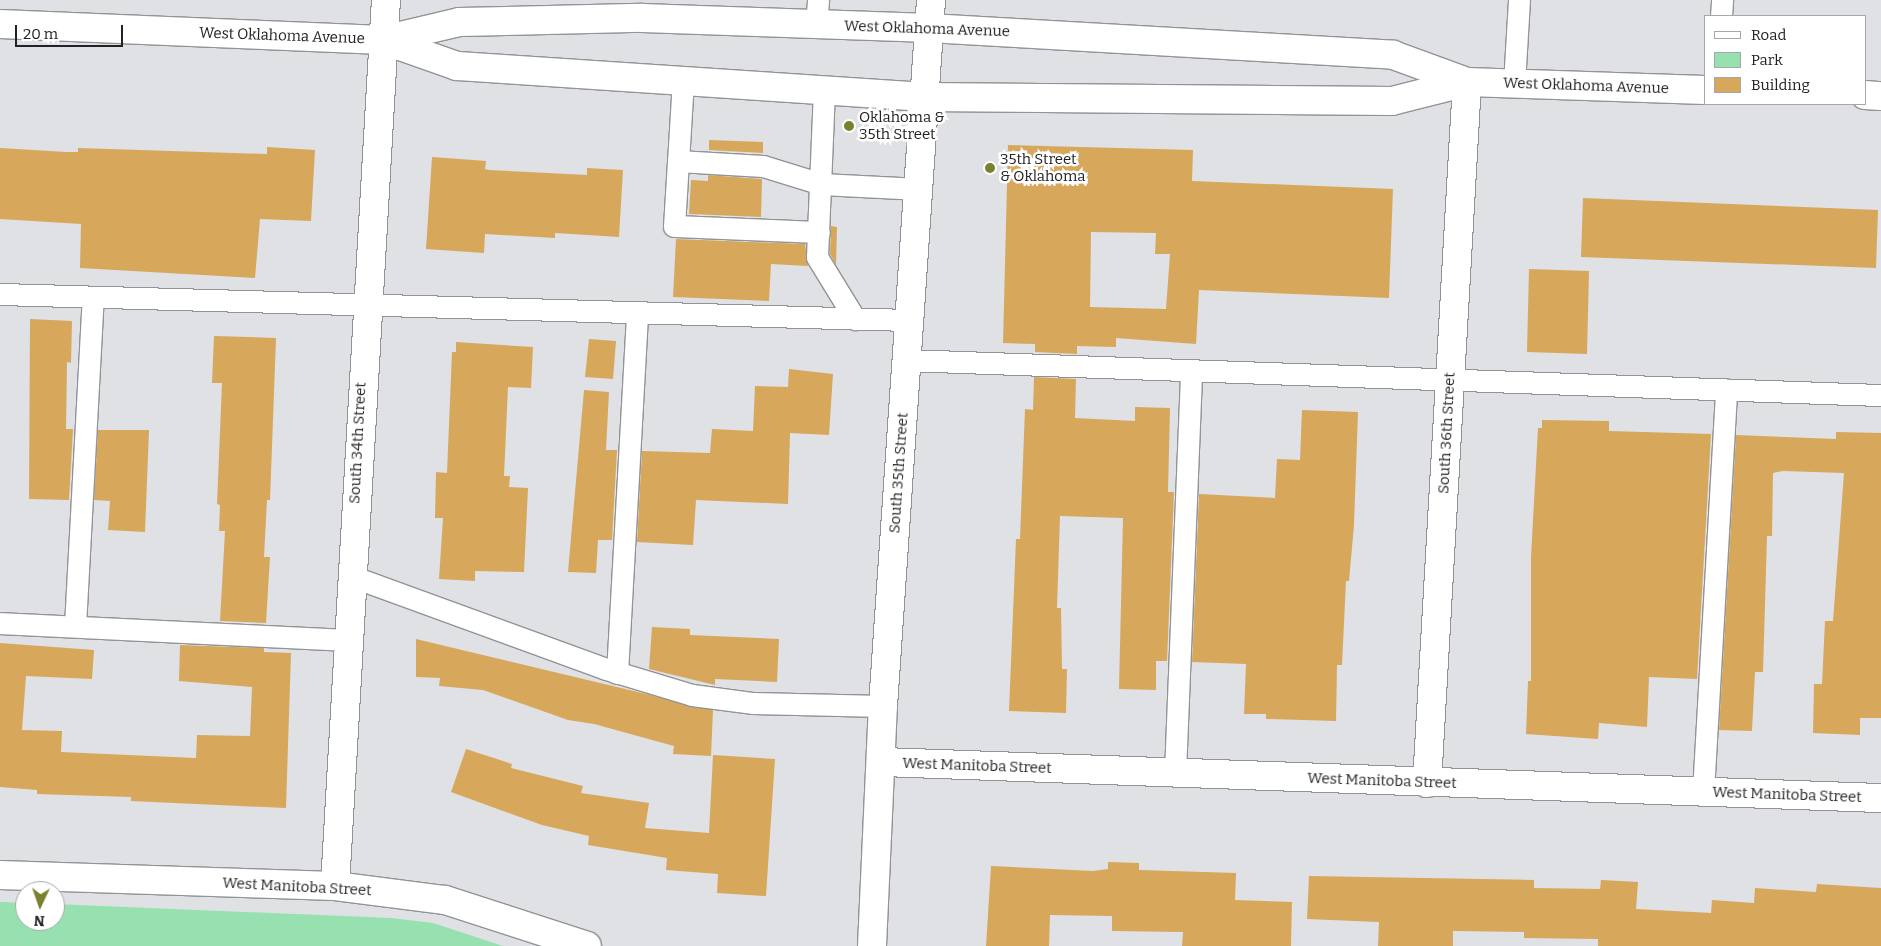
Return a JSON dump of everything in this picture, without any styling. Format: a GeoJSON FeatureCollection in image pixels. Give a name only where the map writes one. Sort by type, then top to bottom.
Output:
{"type":"FeatureCollection","features":[{"type":"Feature","properties":{"kind":"main road","name":"South 34th Street"},"geometry":{"type":"LineString","coordinates":[[335,886],[366,305],[386,0]]}},
{"type":"Feature","properties":{"kind":"main road","name":"South 35th Street"},"geometry":{"type":"LineString","coordinates":[[872,946],[883,762],[883,706],[906,360],[920,190],[931,0]]}},
{"type":"Feature","properties":{"kind":"main road","name":"West Oklahoma Avenue"},"geometry":{"type":"LineString","coordinates":[[0,24],[383,40],[459,22],[817,12],[930,28],[1393,55],[1467,82]]}},
{"type":"Feature","properties":{"kind":"main road","name":"West Oklahoma Avenue"},"geometry":{"type":"LineString","coordinates":[[383,40],[457,66],[926,97],[1392,101],[1467,82],[1704,90]]}},
{"type":"Feature","properties":{"kind":"main road","name":"South 36th Street"},"geometry":{"type":"LineString","coordinates":[[1427,783],[1467,82]]}},
{"type":"Feature","properties":{"kind":"main road"},"geometry":{"type":"LineString","coordinates":[[1866,95],[1881,96]]}},
{"type":"Feature","properties":{"kind":"main road","name":"West Manitoba Street"},"geometry":{"type":"LineString","coordinates":[[883,762],[1881,798]]}},
{"type":"Feature","properties":{"kind":"main road","name":"West Manitoba Street"},"geometry":{"type":"LineString","coordinates":[[0,875],[335,886],[444,900],[587,946]]}},
{"type":"Feature","properties":{"kind":"lane"},"geometry":{"type":"LineString","coordinates":[[1514,84],[1519,0]]}},
{"type":"Feature","properties":{"kind":"lane"},"geometry":{"type":"LineString","coordinates":[[1721,15],[1722,0]]}},
{"type":"Feature","properties":{"kind":"lane"},"geometry":{"type":"LineString","coordinates":[[683,80],[674,226],[819,232]]}},
{"type":"Feature","properties":{"kind":"lane"},"geometry":{"type":"LineString","coordinates":[[824,90],[817,257],[855,319]]}},
{"type":"Feature","properties":{"kind":"lane"},"geometry":{"type":"LineString","coordinates":[[678,161],[764,166],[821,184],[920,190]]}},
{"type":"Feature","properties":{"kind":"lane"},"geometry":{"type":"LineString","coordinates":[[0,294],[909,320]]}},
{"type":"Feature","properties":{"kind":"lane"},"geometry":{"type":"LineString","coordinates":[[75,626],[93,297]]}},
{"type":"Feature","properties":{"kind":"lane"},"geometry":{"type":"LineString","coordinates":[[617,673],[637,313]]}},
{"type":"Feature","properties":{"kind":"lane"},"geometry":{"type":"LineString","coordinates":[[906,360],[1450,378],[1881,395]]}},
{"type":"Feature","properties":{"kind":"lane"},"geometry":{"type":"LineString","coordinates":[[1175,773],[1191,370]]}},
{"type":"Feature","properties":{"kind":"lane"},"geometry":{"type":"LineString","coordinates":[[1703,792],[1726,390]]}},
{"type":"Feature","properties":{"kind":"lane"},"geometry":{"type":"LineString","coordinates":[[351,576],[617,673],[692,695],[753,704],[883,706]]}},
{"type":"Feature","properties":{"kind":"lane"},"geometry":{"type":"LineString","coordinates":[[0,623],[348,640]]}},
{"type":"Feature","properties":{"kind":"green space"},"geometry":{"type":"Polygon","coordinates":[[[0,902],[15,903],[15,931],[65,931],[65,904],[391,918],[433,923],[503,946],[0,946],[0,902]]]}},
{"type":"Feature","properties":{"kind":"building"},"geometry":{"type":"Polygon","coordinates":[[[709,140],[763,142],[763,153],[709,150],[709,140]]]}},
{"type":"Feature","properties":{"kind":"building"},"geometry":{"type":"Polygon","coordinates":[[[1008,145],[1193,150],[1192,181],[1393,189],[1389,298],[1199,290],[1196,344],[1116,338],[1116,347],[1077,346],[1077,354],[1035,352],[1035,344],[1003,343],[1008,145]],[[1091,232],[1090,307],[1166,309],[1170,254],[1155,254],[1156,233],[1091,232]]]}},
{"type":"Feature","properties":{"kind":"building"},"geometry":{"type":"Polygon","coordinates":[[[267,147],[315,150],[311,221],[260,219],[255,278],[80,268],[81,224],[0,219],[0,148],[66,152],[78,152],[78,148],[267,154],[267,147]]]}},
{"type":"Feature","properties":{"kind":"building"},"geometry":{"type":"Polygon","coordinates":[[[432,157],[486,161],[485,169],[489,170],[587,175],[587,168],[623,170],[619,237],[555,233],[555,238],[485,234],[484,253],[426,249],[432,157]]]}},
{"type":"Feature","properties":{"kind":"building"},"geometry":{"type":"Polygon","coordinates":[[[708,175],[762,179],[761,217],[689,214],[691,180],[708,181],[708,175]]]}},
{"type":"Feature","properties":{"kind":"building"},"geometry":{"type":"Polygon","coordinates":[[[1583,198],[1878,210],[1876,268],[1581,257],[1583,198]]]}},
{"type":"Feature","properties":{"kind":"building"},"geometry":{"type":"Polygon","coordinates":[[[831,226],[837,227],[836,265],[830,254],[831,226]]]}},
{"type":"Feature","properties":{"kind":"building"},"geometry":{"type":"Polygon","coordinates":[[[676,239],[805,244],[808,266],[771,264],[769,301],[673,297],[676,239]]]}},
{"type":"Feature","properties":{"kind":"building"},"geometry":{"type":"Polygon","coordinates":[[[1529,269],[1589,271],[1587,354],[1527,352],[1529,269]]]}},
{"type":"Feature","properties":{"kind":"building"},"geometry":{"type":"Polygon","coordinates":[[[30,319],[72,321],[71,363],[67,362],[66,429],[73,429],[69,500],[29,499],[30,319]]]}},
{"type":"Feature","properties":{"kind":"building"},"geometry":{"type":"Polygon","coordinates":[[[214,336],[276,338],[270,500],[267,500],[264,557],[270,557],[266,623],[220,621],[225,531],[219,531],[220,505],[217,504],[222,383],[212,383],[214,336]]]}},
{"type":"Feature","properties":{"kind":"building"},"geometry":{"type":"Polygon","coordinates":[[[589,339],[616,341],[613,379],[585,377],[589,339]]]}},
{"type":"Feature","properties":{"kind":"building"},"geometry":{"type":"Polygon","coordinates":[[[456,342],[533,347],[531,388],[508,387],[504,476],[510,476],[509,487],[528,488],[524,572],[475,571],[475,581],[439,579],[443,518],[435,518],[436,472],[447,473],[452,352],[456,352],[456,342]]]}},
{"type":"Feature","properties":{"kind":"building"},"geometry":{"type":"Polygon","coordinates":[[[789,369],[833,374],[829,435],[790,433],[788,504],[696,500],[693,545],[637,542],[642,451],[710,453],[712,429],[753,431],[755,386],[788,387],[789,369]]]}},
{"type":"Feature","properties":{"kind":"building"},"geometry":{"type":"Polygon","coordinates":[[[1034,377],[1076,379],[1075,418],[1135,421],[1135,407],[1170,408],[1168,492],[1174,492],[1167,661],[1156,661],[1156,690],[1119,689],[1123,518],[1060,516],[1057,608],[1061,608],[1062,669],[1067,669],[1066,713],[1009,711],[1016,539],[1020,539],[1025,409],[1033,410],[1034,377]]]}},
{"type":"Feature","properties":{"kind":"building"},"geometry":{"type":"Polygon","coordinates":[[[584,390],[609,392],[606,450],[617,450],[612,540],[598,540],[596,573],[568,572],[584,390]]]}},
{"type":"Feature","properties":{"kind":"building"},"geometry":{"type":"Polygon","coordinates":[[[1302,410],[1358,412],[1354,525],[1349,581],[1346,581],[1342,665],[1337,665],[1336,721],[1266,719],[1266,714],[1244,714],[1246,664],[1192,662],[1199,494],[1275,498],[1277,459],[1300,460],[1302,410]]]}},
{"type":"Feature","properties":{"kind":"building"},"geometry":{"type":"Polygon","coordinates":[[[1542,420],[1609,421],[1609,431],[1711,434],[1697,679],[1649,677],[1647,727],[1599,723],[1598,739],[1526,734],[1528,681],[1531,681],[1531,557],[1538,428],[1542,428],[1542,420]]]}},
{"type":"Feature","properties":{"kind":"building"},"geometry":{"type":"Polygon","coordinates":[[[98,430],[149,430],[145,532],[108,530],[110,501],[94,500],[98,430]]]}},
{"type":"Feature","properties":{"kind":"building"},"geometry":{"type":"Polygon","coordinates":[[[1836,432],[1881,433],[1881,718],[1860,718],[1860,735],[1813,733],[1814,684],[1822,684],[1825,621],[1833,621],[1844,473],[1783,471],[1773,473],[1772,536],[1767,536],[1763,672],[1755,672],[1752,731],[1719,730],[1736,435],[1836,439],[1836,432]]]}},
{"type":"Feature","properties":{"kind":"building"},"geometry":{"type":"Polygon","coordinates":[[[652,627],[690,629],[690,635],[779,639],[777,682],[715,679],[715,685],[649,669],[652,627]]]}},
{"type":"Feature","properties":{"kind":"building"},"geometry":{"type":"Polygon","coordinates":[[[416,639],[713,710],[711,756],[673,754],[674,746],[594,724],[568,720],[483,690],[439,686],[440,678],[416,677],[416,639]]]}},
{"type":"Feature","properties":{"kind":"building"},"geometry":{"type":"Polygon","coordinates":[[[0,643],[94,650],[92,679],[26,676],[22,730],[62,731],[61,752],[196,758],[197,735],[250,736],[252,687],[179,681],[180,645],[264,648],[264,652],[291,653],[286,808],[131,801],[131,797],[37,794],[37,790],[0,787],[0,643]]]}},
{"type":"Feature","properties":{"kind":"building"},"geometry":{"type":"Polygon","coordinates":[[[466,749],[512,764],[511,768],[583,786],[581,793],[649,803],[645,828],[709,833],[713,755],[775,759],[766,896],[717,893],[718,874],[666,870],[667,858],[588,845],[589,836],[542,825],[451,792],[466,749]]]}},
{"type":"Feature","properties":{"kind":"building"},"geometry":{"type":"Polygon","coordinates":[[[1108,862],[1139,863],[1139,870],[1236,873],[1235,900],[1292,902],[1291,946],[1182,946],[1183,932],[1112,931],[1112,916],[1050,915],[1049,946],[986,946],[991,866],[1093,871],[1108,869],[1108,862]]]}},
{"type":"Feature","properties":{"kind":"building"},"geometry":{"type":"Polygon","coordinates":[[[1309,876],[1534,880],[1534,888],[1600,889],[1601,880],[1638,882],[1636,909],[1711,913],[1712,900],[1754,903],[1755,888],[1816,892],[1817,884],[1881,888],[1881,946],[1598,946],[1598,939],[1524,938],[1524,932],[1453,931],[1453,946],[1378,946],[1379,922],[1307,919],[1309,876]]]}},
{"type":"Feature","properties":{"kind":"place","name":"Oklahoma & 35th Street"},"geometry":{"type":"Point","coordinates":[849,126]}},
{"type":"Feature","properties":{"kind":"place","name":"35th Street & Oklahoma"},"geometry":{"type":"Point","coordinates":[990,168]}}]}
